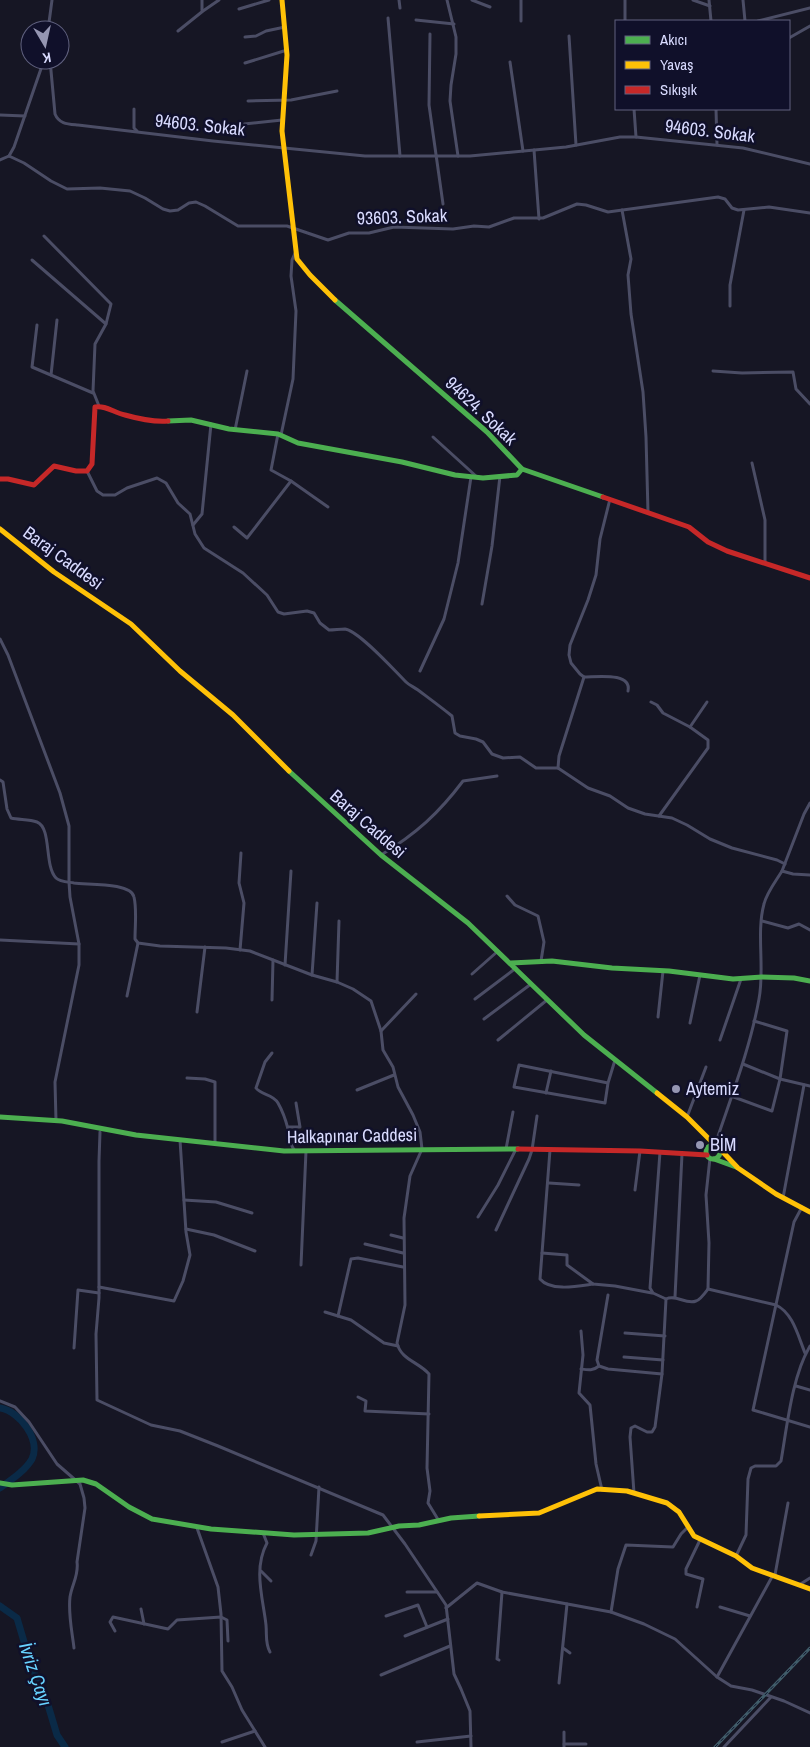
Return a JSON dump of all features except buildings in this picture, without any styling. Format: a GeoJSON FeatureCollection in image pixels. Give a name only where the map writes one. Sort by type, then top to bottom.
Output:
{"type":"FeatureCollection","features":[{"type":"Feature","properties":{"kind":"street"},"geometry":{"type":"LineString","coordinates":[[49,20],[52,0]]}},
{"type":"Feature","properties":{"kind":"street"},"geometry":{"type":"LineString","coordinates":[[202,0],[202,11]]}},
{"type":"Feature","properties":{"kind":"street"},"geometry":{"type":"LineString","coordinates":[[178,31],[219,0]]}},
{"type":"Feature","properties":{"kind":"street"},"geometry":{"type":"LineString","coordinates":[[239,10],[269,0]]}},
{"type":"Feature","properties":{"kind":"street","name":"94624. Sokak"},"geometry":{"type":"LineString","coordinates":[[282,0],[287,50],[282,120],[284,147],[296,251],[298,259],[306,270],[329,295],[487,432],[522,469],[689,527],[708,542],[726,551],[810,578]]}},
{"type":"Feature","properties":{"kind":"street"},"geometry":{"type":"LineString","coordinates":[[399,0],[400,8]]}},
{"type":"Feature","properties":{"kind":"street"},"geometry":{"type":"LineString","coordinates":[[448,0],[454,24],[456,49],[450,101],[458,156]]}},
{"type":"Feature","properties":{"kind":"street"},"geometry":{"type":"LineString","coordinates":[[472,0],[490,7]]}},
{"type":"Feature","properties":{"kind":"street"},"geometry":{"type":"LineString","coordinates":[[521,0],[521,20]]}},
{"type":"Feature","properties":{"kind":"street"},"geometry":{"type":"LineString","coordinates":[[625,0],[625,20]]}},
{"type":"Feature","properties":{"kind":"street"},"geometry":{"type":"LineString","coordinates":[[693,0],[710,6]]}},
{"type":"Feature","properties":{"kind":"street"},"geometry":{"type":"LineString","coordinates":[[709,0],[711,20]]}},
{"type":"Feature","properties":{"kind":"street"},"geometry":{"type":"LineString","coordinates":[[743,0],[745,20]]}},
{"type":"Feature","properties":{"kind":"street"},"geometry":{"type":"LineString","coordinates":[[762,20],[810,8]]}},
{"type":"Feature","properties":{"kind":"street"},"geometry":{"type":"LineString","coordinates":[[388,18],[400,156]]}},
{"type":"Feature","properties":{"kind":"street"},"geometry":{"type":"LineString","coordinates":[[416,20],[454,24]]}},
{"type":"Feature","properties":{"kind":"street"},"geometry":{"type":"LineString","coordinates":[[790,37],[810,26]]}},
{"type":"Feature","properties":{"kind":"street"},"geometry":{"type":"LineString","coordinates":[[245,37],[256,36],[266,31],[286,27]]}},
{"type":"Feature","properties":{"kind":"street"},"geometry":{"type":"LineString","coordinates":[[430,34],[429,100],[443,204]]}},
{"type":"Feature","properties":{"kind":"street"},"geometry":{"type":"LineString","coordinates":[[569,36],[576,145]]}},
{"type":"Feature","properties":{"kind":"street"},"geometry":{"type":"LineString","coordinates":[[245,63],[287,50]]}},
{"type":"Feature","properties":{"kind":"street"},"geometry":{"type":"LineString","coordinates":[[510,62],[523,151]]}},
{"type":"Feature","properties":{"kind":"street"},"geometry":{"type":"LineString","coordinates":[[0,160],[9,156],[14,147],[41,70]]}},
{"type":"Feature","properties":{"kind":"street","name":"94603. Sokak"},"geometry":{"type":"LineString","coordinates":[[51,70],[54,110],[60,121],[78,125],[347,155],[458,156],[534,150],[636,136],[756,150],[810,164]]}},
{"type":"Feature","properties":{"kind":"street"},"geometry":{"type":"LineString","coordinates":[[248,101],[295,99],[336,91]]}},
{"type":"Feature","properties":{"kind":"street"},"geometry":{"type":"LineString","coordinates":[[134,109],[134,128],[138,132]]}},
{"type":"Feature","properties":{"kind":"street"},"geometry":{"type":"LineString","coordinates":[[634,110],[636,136]]}},
{"type":"Feature","properties":{"kind":"street"},"geometry":{"type":"LineString","coordinates":[[716,110],[717,144]]}},
{"type":"Feature","properties":{"kind":"street"},"geometry":{"type":"LineString","coordinates":[[0,115],[25,116]]}},
{"type":"Feature","properties":{"kind":"street"},"geometry":{"type":"LineString","coordinates":[[244,124],[282,120]]}},
{"type":"Feature","properties":{"kind":"street"},"geometry":{"type":"LineString","coordinates":[[534,150],[539,218]]}},
{"type":"Feature","properties":{"kind":"street","name":"93603. Sokak"},"geometry":{"type":"LineString","coordinates":[[9,156],[24,162],[51,181],[67,189],[100,188],[130,191],[170,211],[178,210],[189,203],[196,202],[238,226],[275,225],[292,227],[331,240],[349,233],[369,233],[394,227],[453,229],[493,226],[514,218],[548,217],[577,204],[586,205],[603,212],[660,206],[711,197],[722,198],[735,209],[744,210]]}},
{"type":"Feature","properties":{"kind":"street"},"geometry":{"type":"LineString","coordinates":[[730,306],[730,284],[744,210],[770,207],[810,213]]}},
{"type":"Feature","properties":{"kind":"street"},"geometry":{"type":"LineString","coordinates":[[622,210],[631,259],[628,275],[631,314],[645,419],[648,512]]}},
{"type":"Feature","properties":{"kind":"street"},"geometry":{"type":"LineString","coordinates":[[44,236],[111,304],[106,324],[95,344],[94,393],[99,407]]}},
{"type":"Feature","properties":{"kind":"street"},"geometry":{"type":"LineString","coordinates":[[296,251],[292,260],[291,276],[296,311],[293,379],[271,470],[291,481],[328,507]]}},
{"type":"Feature","properties":{"kind":"street"},"geometry":{"type":"LineString","coordinates":[[32,260],[106,324]]}},
{"type":"Feature","properties":{"kind":"street"},"geometry":{"type":"LineString","coordinates":[[51,375],[57,320]]}},
{"type":"Feature","properties":{"kind":"street"},"geometry":{"type":"LineString","coordinates":[[37,325],[32,366],[94,393]]}},
{"type":"Feature","properties":{"kind":"street"},"geometry":{"type":"LineString","coordinates":[[235,430],[247,371]]}},
{"type":"Feature","properties":{"kind":"street"},"geometry":{"type":"LineString","coordinates":[[713,371],[742,373],[793,372],[796,389],[810,403]]}},
{"type":"Feature","properties":{"kind":"street"},"geometry":{"type":"LineString","coordinates":[[87,471],[92,464],[95,407],[102,406],[123,415],[158,422],[191,420],[235,430],[280,435],[298,443],[402,462],[455,475],[474,477],[517,475],[522,469]]}},
{"type":"Feature","properties":{"kind":"street"},"geometry":{"type":"LineString","coordinates":[[194,525],[202,514],[211,424]]}},
{"type":"Feature","properties":{"kind":"street"},"geometry":{"type":"LineString","coordinates":[[433,436],[474,477]]}},
{"type":"Feature","properties":{"kind":"street"},"geometry":{"type":"LineString","coordinates":[[752,463],[765,520],[765,563]]}},
{"type":"Feature","properties":{"kind":"street"},"geometry":{"type":"LineString","coordinates":[[0,479],[6,477],[25,484],[34,485],[54,466],[76,471],[87,471]]}},
{"type":"Feature","properties":{"kind":"street"},"geometry":{"type":"LineString","coordinates":[[87,471],[97,492],[103,495],[114,495],[127,488],[157,478],[166,483],[178,503],[190,514],[196,534],[204,548],[243,574],[267,595],[278,612],[284,614],[314,613],[320,623],[329,630],[346,629],[360,638],[380,653],[381,658],[407,683],[452,716],[455,733],[460,736],[483,742],[492,754],[503,758],[520,758],[536,768],[558,768],[588,788],[610,796],[628,808],[646,814],[672,818],[688,825],[710,839],[732,848],[777,860],[785,864]]}},
{"type":"Feature","properties":{"kind":"street"},"geometry":{"type":"LineString","coordinates":[[482,604],[492,546],[500,476]]}},
{"type":"Feature","properties":{"kind":"street"},"geometry":{"type":"LineString","coordinates":[[420,671],[444,619],[458,563],[474,477]]}},
{"type":"Feature","properties":{"kind":"street"},"geometry":{"type":"LineString","coordinates":[[234,527],[247,538],[291,481]]}},
{"type":"Feature","properties":{"kind":"street"},"geometry":{"type":"LineString","coordinates":[[610,499],[600,539],[596,576],[570,645],[569,655],[571,663],[584,677],[621,678],[627,681],[628,691]]}},
{"type":"Feature","properties":{"kind":"street","name":"Baraj Caddesi"},"geometry":{"type":"LineString","coordinates":[[0,529],[54,572],[131,624],[180,671],[239,721],[303,785],[381,855],[468,923],[584,1035],[687,1117],[738,1168]]}},
{"type":"Feature","properties":{"kind":"street"},"geometry":{"type":"LineString","coordinates":[[0,639],[8,655],[60,793],[69,826],[68,882],[79,944],[79,965],[55,1082],[56,1121]]}},
{"type":"Feature","properties":{"kind":"street"},"geometry":{"type":"LineString","coordinates":[[558,768],[559,756],[584,677]]}},
{"type":"Feature","properties":{"kind":"street"},"geometry":{"type":"LineString","coordinates":[[651,702],[657,705],[663,714],[690,727],[708,740],[708,748],[659,816]]}},
{"type":"Feature","properties":{"kind":"street"},"geometry":{"type":"LineString","coordinates":[[690,727],[707,702]]}},
{"type":"Feature","properties":{"kind":"street"},"geometry":{"type":"LineString","coordinates":[[381,855],[422,828],[446,803],[463,781],[497,776]]}},
{"type":"Feature","properties":{"kind":"street"},"geometry":{"type":"LineString","coordinates":[[0,780],[3,782],[7,809],[11,818],[33,821],[40,824],[45,832],[50,864],[54,876],[58,880],[87,885],[119,886],[129,889],[134,895],[135,939],[138,944],[126,996]]}},
{"type":"Feature","properties":{"kind":"street"},"geometry":{"type":"LineString","coordinates":[[710,1157],[720,1153],[717,1146],[731,1096],[743,1064],[754,1021],[762,977],[762,921],[764,904],[782,871],[810,803]]}},
{"type":"Feature","properties":{"kind":"street"},"geometry":{"type":"LineString","coordinates":[[240,950],[244,903],[240,882],[241,853]]}},
{"type":"Feature","properties":{"kind":"street"},"geometry":{"type":"LineString","coordinates":[[285,964],[291,871]]}},
{"type":"Feature","properties":{"kind":"street"},"geometry":{"type":"LineString","coordinates":[[782,871],[793,874],[810,874]]}},
{"type":"Feature","properties":{"kind":"street"},"geometry":{"type":"LineString","coordinates":[[507,896],[515,905],[538,916],[544,942],[541,961]]}},
{"type":"Feature","properties":{"kind":"street"},"geometry":{"type":"LineString","coordinates":[[312,975],[317,903]]}},
{"type":"Feature","properties":{"kind":"street"},"geometry":{"type":"LineString","coordinates":[[337,982],[339,921]]}},
{"type":"Feature","properties":{"kind":"street"},"geometry":{"type":"LineString","coordinates":[[762,921],[788,928],[798,924],[810,930]]}},
{"type":"Feature","properties":{"kind":"street"},"geometry":{"type":"LineString","coordinates":[[0,940],[79,944]]}},
{"type":"Feature","properties":{"kind":"street"},"geometry":{"type":"LineString","coordinates":[[138,944],[250,951],[312,975],[337,982],[353,989],[371,1001],[381,1031],[383,1050],[393,1067],[398,1087],[420,1132],[422,1149],[410,1176],[404,1218],[403,1267],[405,1305],[398,1346],[404,1356],[425,1369],[429,1374],[426,1468],[430,1491],[428,1503],[439,1521]]}},
{"type":"Feature","properties":{"kind":"street"},"geometry":{"type":"LineString","coordinates":[[197,1012],[205,947]]}},
{"type":"Feature","properties":{"kind":"street"},"geometry":{"type":"LineString","coordinates":[[472,974],[498,951]]}},
{"type":"Feature","properties":{"kind":"street"},"geometry":{"type":"LineString","coordinates":[[272,1000],[273,960]]}},
{"type":"Feature","properties":{"kind":"street"},"geometry":{"type":"LineString","coordinates":[[511,963],[552,961],[741,979],[762,977],[794,978],[810,981]]}},
{"type":"Feature","properties":{"kind":"street"},"geometry":{"type":"LineString","coordinates":[[475,999],[516,968]]}},
{"type":"Feature","properties":{"kind":"street"},"geometry":{"type":"LineString","coordinates":[[658,1017],[663,971]]}},
{"type":"Feature","properties":{"kind":"street"},"geometry":{"type":"LineString","coordinates":[[690,1023],[700,975]]}},
{"type":"Feature","properties":{"kind":"street"},"geometry":{"type":"LineString","coordinates":[[720,1040],[741,979]]}},
{"type":"Feature","properties":{"kind":"street"},"geometry":{"type":"LineString","coordinates":[[484,1019],[531,984]]}},
{"type":"Feature","properties":{"kind":"street"},"geometry":{"type":"LineString","coordinates":[[381,1031],[416,994]]}},
{"type":"Feature","properties":{"kind":"street"},"geometry":{"type":"LineString","coordinates":[[498,1040],[547,1000]]}},
{"type":"Feature","properties":{"kind":"street"},"geometry":{"type":"LineString","coordinates":[[731,1096],[772,1111],[780,1079],[787,1031],[754,1021]]}},
{"type":"Feature","properties":{"kind":"street"},"geometry":{"type":"LineString","coordinates":[[272,1053],[266,1062],[256,1088],[277,1101],[288,1128],[291,1145],[296,1151]]}},
{"type":"Feature","properties":{"kind":"street"},"geometry":{"type":"LineString","coordinates":[[608,1082],[519,1065],[514,1087],[605,1103],[608,1082],[615,1060]]}},
{"type":"Feature","properties":{"kind":"street"},"geometry":{"type":"LineString","coordinates":[[743,1064],[780,1079],[810,1086]]}},
{"type":"Feature","properties":{"kind":"street"},"geometry":{"type":"LineString","coordinates":[[687,1117],[706,1067]]}},
{"type":"Feature","properties":{"kind":"street"},"geometry":{"type":"LineString","coordinates":[[546,1093],[551,1071]]}},
{"type":"Feature","properties":{"kind":"street"},"geometry":{"type":"LineString","coordinates":[[357,1090],[394,1075]]}},
{"type":"Feature","properties":{"kind":"street"},"geometry":{"type":"LineString","coordinates":[[187,1078],[205,1078],[215,1082],[215,1143]]}},
{"type":"Feature","properties":{"kind":"street"},"geometry":{"type":"LineString","coordinates":[[784,1198],[804,1085]]}},
{"type":"Feature","properties":{"kind":"street"},"geometry":{"type":"LineString","coordinates":[[288,1128],[300,1127],[296,1103]]}},
{"type":"Feature","properties":{"kind":"street"},"geometry":{"type":"LineString","coordinates":[[506,1149],[513,1112]]}},
{"type":"Feature","properties":{"kind":"street"},"geometry":{"type":"LineString","coordinates":[[496,1230],[532,1150],[536,1116]]}},
{"type":"Feature","properties":{"kind":"street","name":"Halkapınar Caddesi"},"geometry":{"type":"LineString","coordinates":[[0,1117],[56,1121],[136,1135],[265,1150],[516,1149],[640,1151],[710,1157],[738,1168]]}},
{"type":"Feature","properties":{"kind":"street"},"geometry":{"type":"LineString","coordinates":[[100,1132],[96,1334],[97,1400],[150,1425],[180,1431],[383,1515],[437,1592],[446,1608],[454,1674],[462,1688],[470,1711],[470,1747]]}},
{"type":"Feature","properties":{"kind":"street"},"geometry":{"type":"LineString","coordinates":[[98,1287],[174,1301],[183,1281],[190,1254],[186,1229],[180,1139]]}},
{"type":"Feature","properties":{"kind":"street"},"geometry":{"type":"LineString","coordinates":[[666,1299],[671,1296],[693,1302],[697,1301],[708,1289],[709,1243],[706,1195],[710,1157],[706,1148],[712,1144],[717,1146]]}},
{"type":"Feature","properties":{"kind":"street"},"geometry":{"type":"LineString","coordinates":[[478,1217],[498,1185],[516,1149]]}},
{"type":"Feature","properties":{"kind":"street"},"geometry":{"type":"LineString","coordinates":[[550,1150],[549,1183],[540,1279],[543,1282],[569,1288],[594,1284],[615,1286],[653,1294],[666,1299]]}},
{"type":"Feature","properties":{"kind":"street"},"geometry":{"type":"LineString","coordinates":[[301,1266],[306,1151]]}},
{"type":"Feature","properties":{"kind":"street"},"geometry":{"type":"LineString","coordinates":[[635,1190],[640,1151]]}},
{"type":"Feature","properties":{"kind":"street"},"geometry":{"type":"LineString","coordinates":[[653,1294],[650,1288],[660,1152]]}},
{"type":"Feature","properties":{"kind":"street"},"geometry":{"type":"LineString","coordinates":[[675,1297],[682,1154]]}},
{"type":"Feature","properties":{"kind":"street"},"geometry":{"type":"LineString","coordinates":[[738,1168],[784,1198],[810,1212]]}},
{"type":"Feature","properties":{"kind":"street"},"geometry":{"type":"LineString","coordinates":[[549,1183],[579,1185]]}},
{"type":"Feature","properties":{"kind":"street"},"geometry":{"type":"LineString","coordinates":[[184,1200],[216,1202],[252,1213]]}},
{"type":"Feature","properties":{"kind":"street"},"geometry":{"type":"LineString","coordinates":[[802,1207],[794,1222],[753,1410],[810,1427]]}},
{"type":"Feature","properties":{"kind":"street"},"geometry":{"type":"LineString","coordinates":[[186,1229],[214,1235],[254,1251]]}},
{"type":"Feature","properties":{"kind":"street"},"geometry":{"type":"LineString","coordinates":[[391,1235],[403,1238]]}},
{"type":"Feature","properties":{"kind":"street"},"geometry":{"type":"LineString","coordinates":[[365,1244],[403,1253]]}},
{"type":"Feature","properties":{"kind":"street"},"geometry":{"type":"LineString","coordinates":[[542,1253],[567,1255],[567,1265],[594,1284]]}},
{"type":"Feature","properties":{"kind":"street"},"geometry":{"type":"LineString","coordinates":[[338,1316],[350,1259],[358,1258],[403,1267]]}},
{"type":"Feature","properties":{"kind":"street"},"geometry":{"type":"LineString","coordinates":[[708,1289],[782,1308],[789,1314],[805,1354]]}},
{"type":"Feature","properties":{"kind":"street"},"geometry":{"type":"LineString","coordinates":[[74,1348],[78,1290],[98,1293]]}},
{"type":"Feature","properties":{"kind":"street"},"geometry":{"type":"LineString","coordinates":[[599,1366],[597,1360],[608,1295]]}},
{"type":"Feature","properties":{"kind":"street"},"geometry":{"type":"LineString","coordinates":[[634,1493],[630,1437],[632,1428],[635,1426],[647,1432],[652,1432],[655,1427],[662,1374],[666,1299]]}},
{"type":"Feature","properties":{"kind":"street"},"geometry":{"type":"LineString","coordinates":[[325,1312],[351,1320],[384,1343],[398,1346]]}},
{"type":"Feature","properties":{"kind":"street"},"geometry":{"type":"LineString","coordinates":[[581,1331],[583,1355],[579,1394],[590,1405],[596,1464],[602,1490]]}},
{"type":"Feature","properties":{"kind":"street"},"geometry":{"type":"LineString","coordinates":[[625,1333],[665,1336]]}},
{"type":"Feature","properties":{"kind":"street"},"geometry":{"type":"LineString","coordinates":[[736,1556],[746,1535],[748,1479],[751,1468],[755,1466],[776,1466],[781,1462],[796,1386],[805,1354],[810,1346]]}},
{"type":"Feature","properties":{"kind":"street"},"geometry":{"type":"LineString","coordinates":[[624,1357],[663,1360]]}},
{"type":"Feature","properties":{"kind":"street"},"geometry":{"type":"LineString","coordinates":[[581,1369],[596,1369],[599,1366]]}},
{"type":"Feature","properties":{"kind":"street"},"geometry":{"type":"LineString","coordinates":[[599,1366],[608,1369],[662,1374]]}},
{"type":"Feature","properties":{"kind":"street"},"geometry":{"type":"LineString","coordinates":[[796,1386],[810,1390]]}},
{"type":"Feature","properties":{"kind":"street"},"geometry":{"type":"LineString","coordinates":[[358,1398],[366,1401],[365,1412],[429,1414]]}},
{"type":"Feature","properties":{"kind":"street"},"geometry":{"type":"LineString","coordinates":[[0,1401],[16,1407],[29,1422],[57,1464],[80,1484],[85,1508],[77,1562],[78,1570],[70,1595],[74,1648]]}},
{"type":"Feature","properties":{"kind":"street"},"geometry":{"type":"LineString","coordinates":[[0,1484],[12,1486],[83,1480],[96,1484],[128,1507],[152,1519],[197,1528],[264,1533],[315,1534],[382,1532],[392,1528],[419,1525],[451,1518],[539,1513],[597,1489],[634,1493],[667,1503],[679,1512],[694,1536],[700,1540],[736,1556],[752,1568],[774,1574],[810,1589]]}},
{"type":"Feature","properties":{"kind":"street"},"geometry":{"type":"LineString","coordinates":[[311,1555],[316,1541],[319,1487]]}},
{"type":"Feature","properties":{"kind":"street"},"geometry":{"type":"LineString","coordinates":[[717,1677],[774,1574],[788,1503]]}},
{"type":"Feature","properties":{"kind":"street"},"geometry":{"type":"LineString","coordinates":[[611,1612],[618,1568],[626,1544],[673,1547],[688,1527]]}},
{"type":"Feature","properties":{"kind":"street"},"geometry":{"type":"LineString","coordinates":[[197,1528],[218,1587],[221,1617],[222,1671],[232,1686],[242,1710],[266,1747]]}},
{"type":"Feature","properties":{"kind":"street"},"geometry":{"type":"LineString","coordinates":[[264,1533],[267,1543],[261,1556],[261,1571],[259,1575],[266,1628],[266,1644],[270,1652]]}},
{"type":"Feature","properties":{"kind":"street"},"geometry":{"type":"LineString","coordinates":[[697,1606],[703,1579],[686,1574],[686,1569],[700,1540]]}},
{"type":"Feature","properties":{"kind":"street"},"geometry":{"type":"LineString","coordinates":[[261,1571],[271,1580]]}},
{"type":"Feature","properties":{"kind":"street"},"geometry":{"type":"LineString","coordinates":[[799,1585],[810,1578]]}},
{"type":"Feature","properties":{"kind":"street"},"geometry":{"type":"LineString","coordinates":[[446,1608],[477,1583],[502,1592],[611,1612],[644,1624],[675,1639],[717,1677],[731,1686],[752,1690],[798,1706],[810,1713]]}},
{"type":"Feature","properties":{"kind":"street"},"geometry":{"type":"LineString","coordinates":[[407,1592],[437,1592]]}},
{"type":"Feature","properties":{"kind":"street"},"geometry":{"type":"LineString","coordinates":[[500,1660],[497,1659],[502,1592]]}},
{"type":"Feature","properties":{"kind":"street"},"geometry":{"type":"LineString","coordinates":[[559,1683],[567,1604]]}},
{"type":"Feature","properties":{"kind":"street"},"geometry":{"type":"LineString","coordinates":[[386,1616],[418,1605],[427,1627]]}},
{"type":"Feature","properties":{"kind":"street"},"geometry":{"type":"LineString","coordinates":[[720,1607],[750,1616]]}},
{"type":"Feature","properties":{"kind":"street"},"geometry":{"type":"LineString","coordinates":[[141,1609],[144,1624]]}},
{"type":"Feature","properties":{"kind":"street"},"geometry":{"type":"LineString","coordinates":[[115,1631],[110,1622],[113,1617],[168,1629],[177,1620],[221,1617],[227,1620],[228,1641]]}},
{"type":"Feature","properties":{"kind":"street"},"geometry":{"type":"LineString","coordinates":[[405,1636],[448,1619]]}},
{"type":"Feature","properties":{"kind":"street"},"geometry":{"type":"LineString","coordinates":[[382,1675],[450,1646]]}},
{"type":"Feature","properties":{"kind":"street"},"geometry":{"type":"LineString","coordinates":[[562,1648],[570,1653]]}},
{"type":"Feature","properties":{"kind":"street"},"geometry":{"type":"LineString","coordinates":[[724,1747],[771,1697]]}},
{"type":"Feature","properties":{"kind":"street"},"geometry":{"type":"LineString","coordinates":[[222,1742],[255,1731]]}},
{"type":"Feature","properties":{"kind":"street"},"geometry":{"type":"LineString","coordinates":[[564,1732],[564,1745],[586,1744]]}},
{"type":"Feature","properties":{"kind":"street"},"geometry":{"type":"LineString","coordinates":[[417,1742],[471,1736]]}},
{"type":"Feature","properties":{"kind":"waterway","name":"İvriz Çayı"},"geometry":{"type":"LineString","coordinates":[[0,1408],[7,1410],[21,1420],[34,1443],[32,1459],[26,1467],[0,1488]]}},
{"type":"Feature","properties":{"kind":"waterway","name":"İvriz Çayı"},"geometry":{"type":"LineString","coordinates":[[0,1606],[17,1618],[30,1662],[48,1705],[57,1735],[65,1747]]}},
{"type":"Feature","properties":{"kind":"railway"},"geometry":{"type":"LineString","coordinates":[[715,1747],[810,1648]]}},
{"type":"Feature","properties":{"kind":"traffic: fast"},"geometry":{"type":"LineString","coordinates":[[335,300],[487,432],[522,469],[603,497]]}},
{"type":"Feature","properties":{"kind":"traffic: fast"},"geometry":{"type":"LineString","coordinates":[[168,421],[191,420],[229,429],[278,434],[298,443],[402,462],[455,475],[483,478],[517,475],[522,469]]}},
{"type":"Feature","properties":{"kind":"traffic: fast"},"geometry":{"type":"LineString","coordinates":[[289,771],[381,855],[468,923],[584,1035],[657,1093]]}},
{"type":"Feature","properties":{"kind":"traffic: fast"},"geometry":{"type":"LineString","coordinates":[[511,963],[552,961],[612,968],[669,971],[733,979],[762,977],[794,978],[810,981]]}},
{"type":"Feature","properties":{"kind":"traffic: fast"},"geometry":{"type":"LineString","coordinates":[[0,1117],[62,1121],[136,1135],[284,1151],[518,1149]]}},
{"type":"Feature","properties":{"kind":"traffic: fast"},"geometry":{"type":"LineString","coordinates":[[710,1145],[716,1145],[720,1152],[716,1159],[710,1159],[706,1155],[706,1149],[710,1145]]}},
{"type":"Feature","properties":{"kind":"traffic: fast"},"geometry":{"type":"LineString","coordinates":[[714,1159],[736,1167]]}},
{"type":"Feature","properties":{"kind":"traffic: fast"},"geometry":{"type":"LineString","coordinates":[[0,1483],[12,1485],[83,1480],[96,1484],[129,1507],[152,1519],[211,1529],[294,1535],[368,1533],[451,1518],[479,1516]]}},
{"type":"Feature","properties":{"kind":"traffic: slow"},"geometry":{"type":"LineString","coordinates":[[282,0],[287,55],[282,131],[297,259],[335,300]]}},
{"type":"Feature","properties":{"kind":"traffic: slow"},"geometry":{"type":"LineString","coordinates":[[0,529],[54,572],[131,624],[180,671],[233,715],[289,771]]}},
{"type":"Feature","properties":{"kind":"traffic: slow"},"geometry":{"type":"LineString","coordinates":[[657,1093],[687,1117],[715,1145]]}},
{"type":"Feature","properties":{"kind":"traffic: slow"},"geometry":{"type":"LineString","coordinates":[[719,1148],[738,1168],[776,1194],[810,1212]]}},
{"type":"Feature","properties":{"kind":"traffic: slow"},"geometry":{"type":"LineString","coordinates":[[479,1516],[539,1513],[597,1489],[627,1491],[667,1503],[679,1512],[694,1536],[736,1556],[752,1568],[810,1589]]}},
{"type":"Feature","properties":{"kind":"traffic: jam"},"geometry":{"type":"LineString","coordinates":[[0,479],[34,485],[54,466],[76,471],[87,471],[92,464],[95,407],[103,407],[141,419],[168,421]]}},
{"type":"Feature","properties":{"kind":"traffic: jam"},"geometry":{"type":"LineString","coordinates":[[603,497],[689,527],[708,542],[727,551],[810,578]]}},
{"type":"Feature","properties":{"kind":"traffic: jam"},"geometry":{"type":"LineString","coordinates":[[518,1149],[640,1151],[707,1155]]}},
{"type":"Feature","properties":{"kind":"place","name":"Aytemiz"},"geometry":{"type":"Point","coordinates":[676,1089]}},
{"type":"Feature","properties":{"kind":"place","name":"BİM"},"geometry":{"type":"Point","coordinates":[700,1145]}}]}
